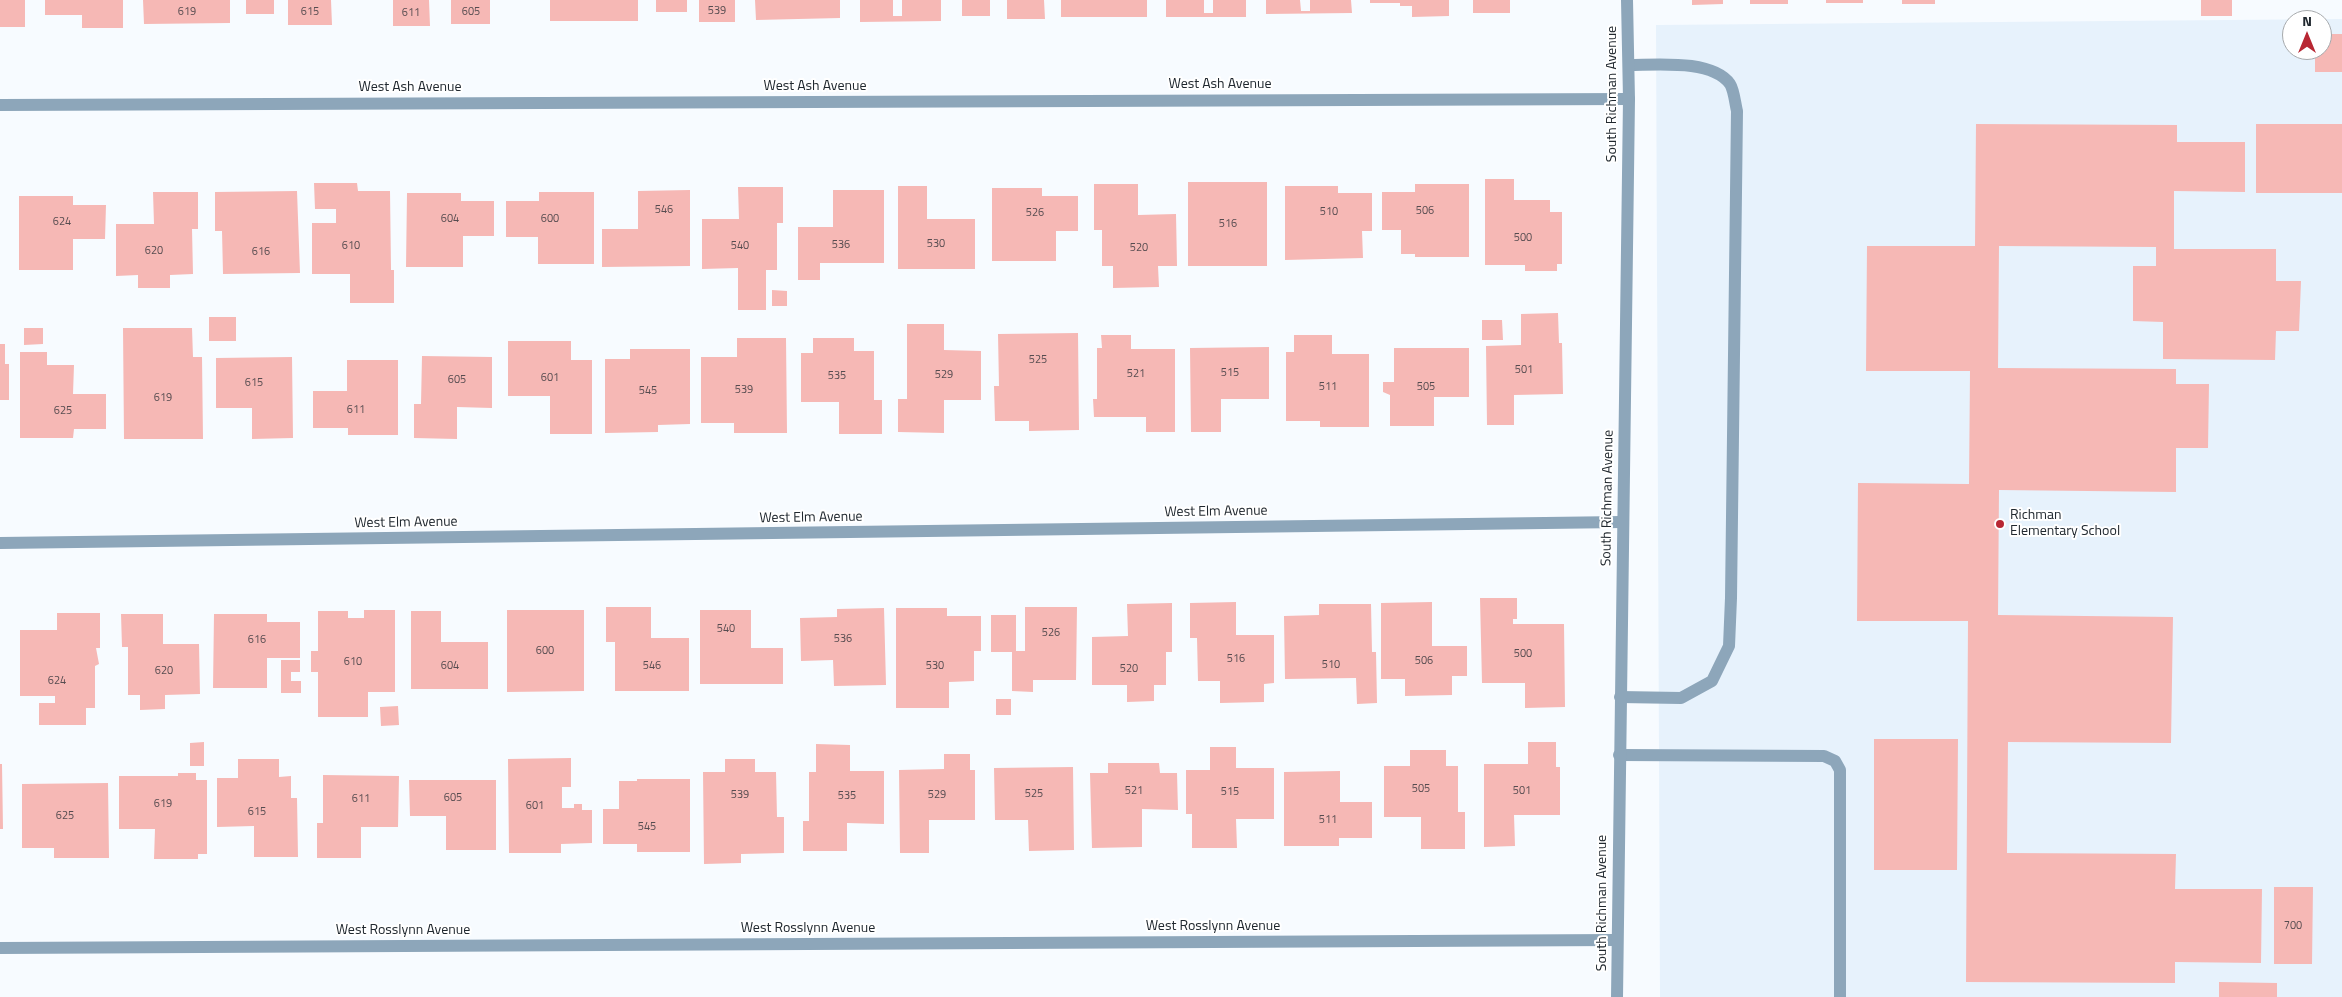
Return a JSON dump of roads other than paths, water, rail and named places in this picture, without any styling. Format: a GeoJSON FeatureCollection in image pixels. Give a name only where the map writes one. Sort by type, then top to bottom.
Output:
{"type":"FeatureCollection","features":[{"type":"Feature","properties":{"kind":"street","name":"South Richman Avenue"},"geometry":{"type":"LineString","coordinates":[[1617,997],[1629,99],[1627,0]]}},
{"type":"Feature","properties":{"kind":"street"},"geometry":{"type":"LineString","coordinates":[[1620,697],[1681,698],[1712,680],[1729,646],[1731,598],[1737,111],[1730,84],[1712,71],[1692,65],[1629,65]]}},
{"type":"Feature","properties":{"kind":"street","name":"West Ash Avenue"},"geometry":{"type":"LineString","coordinates":[[0,105],[1629,99]]}},
{"type":"Feature","properties":{"kind":"street","name":"West Elm Avenue"},"geometry":{"type":"LineString","coordinates":[[0,543],[1622,522]]}},
{"type":"Feature","properties":{"kind":"street"},"geometry":{"type":"LineString","coordinates":[[1619,755],[1824,756],[1835,761],[1840,770],[1840,997]]}},
{"type":"Feature","properties":{"kind":"street","name":"West Rosslynn Avenue"},"geometry":{"type":"LineString","coordinates":[[0,948],[1617,940]]}},
{"type":"Feature","properties":{"kind":"place","name":"Richman Elementary School"},"geometry":{"type":"Point","coordinates":[2000,524]}}]}
